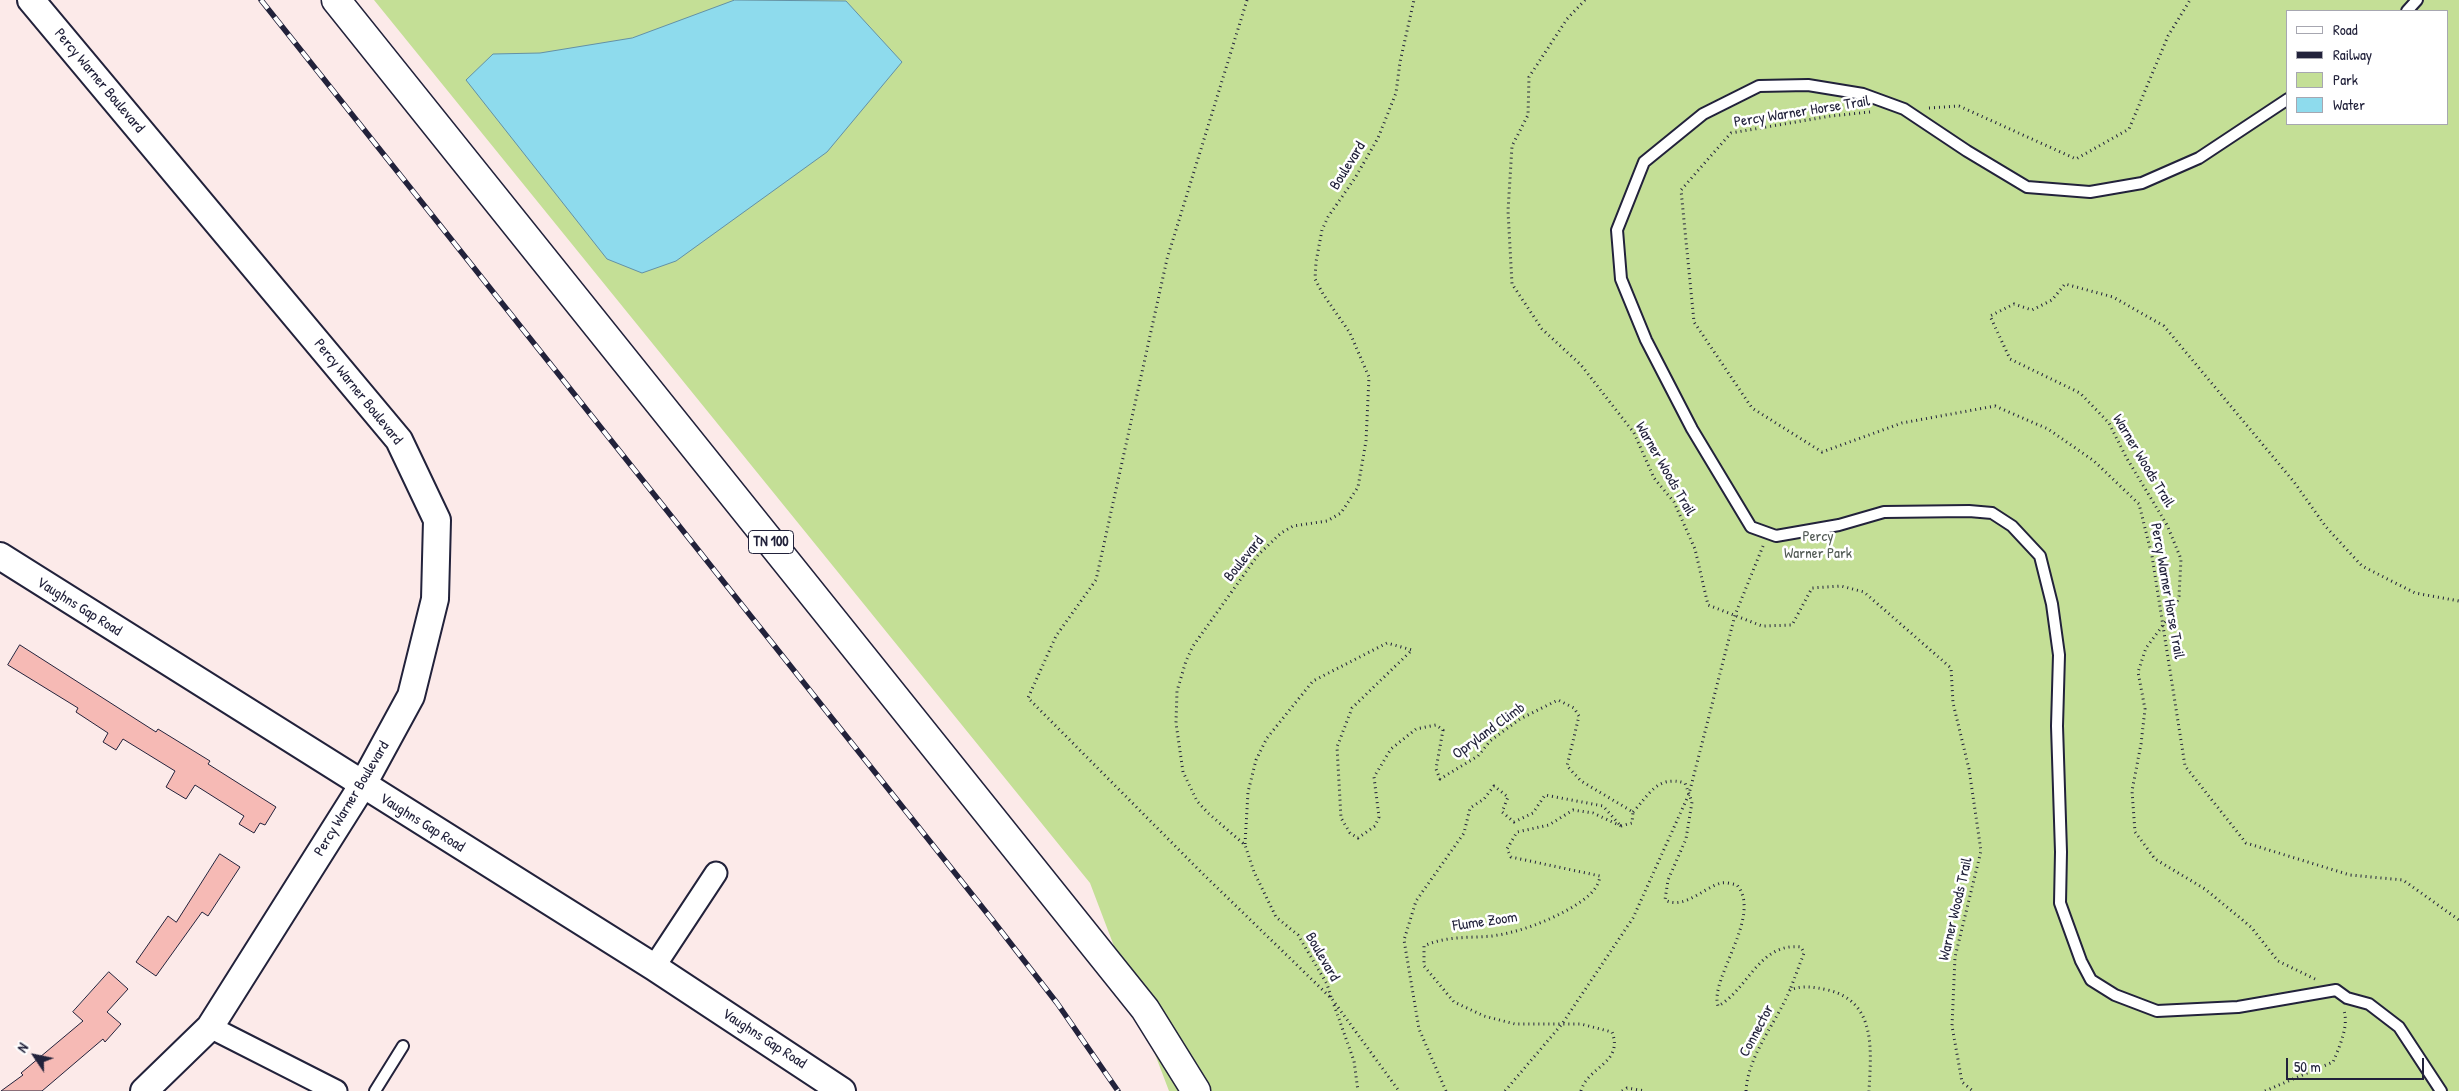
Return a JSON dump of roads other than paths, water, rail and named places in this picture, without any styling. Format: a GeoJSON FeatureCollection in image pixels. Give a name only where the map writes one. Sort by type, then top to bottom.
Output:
{"type":"FeatureCollection","features":[{"type":"Feature","properties":{"kind":"main road","name":"TN 100"},"geometry":{"type":"LineString","coordinates":[[336,0],[1145,1009],[1196,1091]]}},
{"type":"Feature","properties":{"kind":"street","name":"Percy Warner Boulevard"},"geometry":{"type":"LineString","coordinates":[[31,0],[399,440],[437,520],[435,600],[411,696],[362,786],[210,1027],[144,1091]]}},
{"type":"Feature","properties":{"kind":"street","name":"Vaughns Gap Road"},"geometry":{"type":"LineString","coordinates":[[0,556],[362,786],[654,967],[842,1091]]}},
{"type":"Feature","properties":{"kind":"street"},"geometry":{"type":"LineString","coordinates":[[654,967],[716,873]]}},
{"type":"Feature","properties":{"kind":"street"},"geometry":{"type":"LineString","coordinates":[[210,1027],[336,1091]]}},
{"type":"Feature","properties":{"kind":"lane"},"geometry":{"type":"LineString","coordinates":[[2408,10],[2417,0]]}},
{"type":"Feature","properties":{"kind":"lane"},"geometry":{"type":"LineString","coordinates":[[2286,100],[2199,158],[2142,183],[2090,192],[2027,187],[1967,151],[1904,109],[1863,94],[1808,85],[1759,86],[1703,114],[1644,162],[1617,230],[1621,280],[1646,340],[1692,429],[1751,528],[1776,536],[1800,533],[1884,512],[1992,513],[2012,526],[2040,556],[2052,604],[2059,655],[2057,726],[2062,852],[2060,902],[2081,961],[2091,980],[2115,995],[2157,1010],[2238,1007],[2336,990],[2347,998],[2368,1004],[2398,1027],[2441,1091]]}},
{"type":"Feature","properties":{"kind":"lane"},"geometry":{"type":"LineString","coordinates":[[376,1091],[403,1046]]}},
{"type":"Feature","properties":{"kind":"water"},"geometry":{"type":"Polygon","coordinates":[[[735,0],[846,1],[902,62],[827,152],[676,261],[642,273],[607,259],[466,80],[493,54],[540,53],[632,38],[735,0]]]}},
{"type":"Feature","properties":{"kind":"railway"},"geometry":{"type":"LineString","coordinates":[[261,0],[994,922],[1057,1003],[1118,1091]]}},
{"type":"Feature","properties":{"kind":"park label","name":"Percy Warner Park"},"geometry":{"type":"Point","coordinates":[1818,546]}}]}
